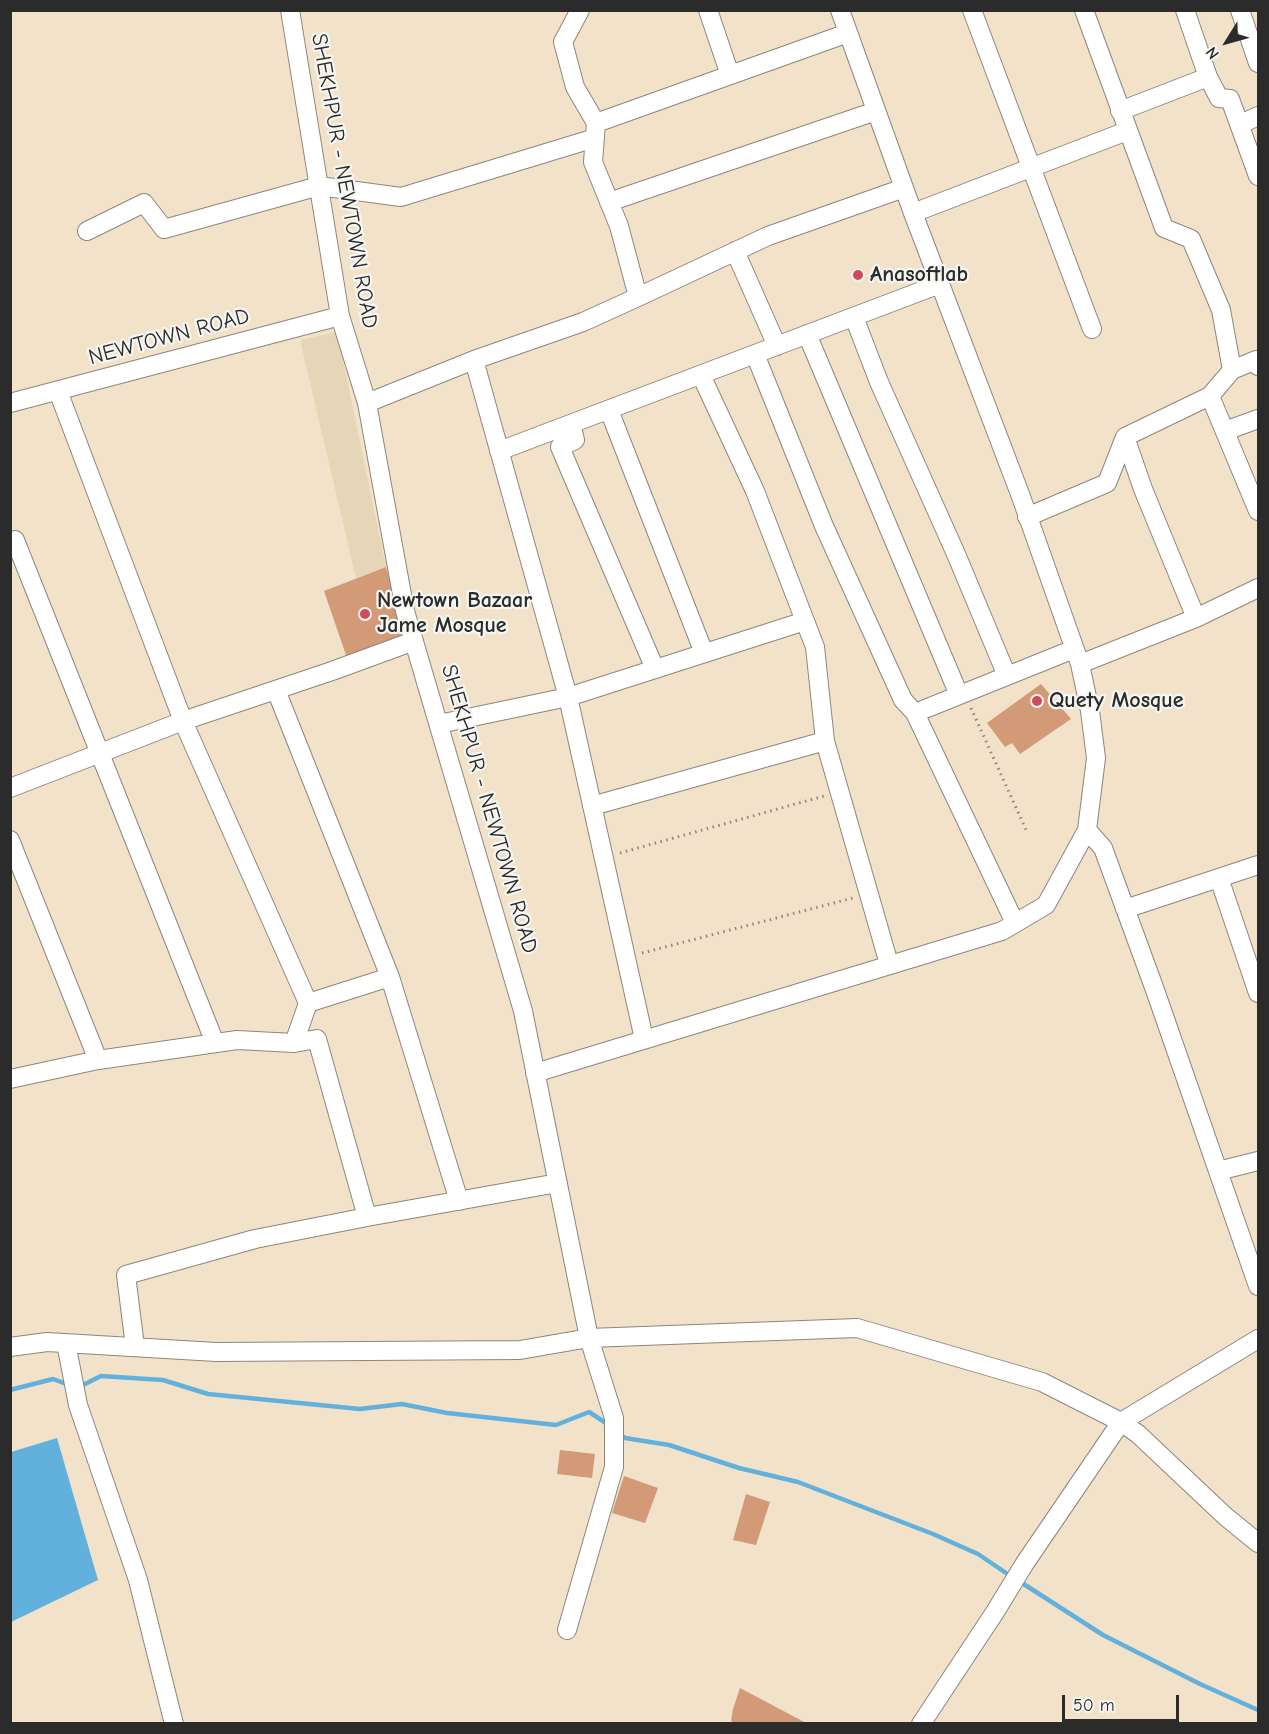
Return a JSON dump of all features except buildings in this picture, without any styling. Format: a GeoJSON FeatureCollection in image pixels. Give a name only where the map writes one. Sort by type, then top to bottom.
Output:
{"type":"FeatureCollection","features":[{"type":"Feature","properties":{"kind":"street","name":"SHEKHPUR - NEWTOWN ROAD"},"geometry":{"type":"LineString","coordinates":[[290,10],[340,316],[367,403],[405,611],[523,1011],[589,1338],[614,1418],[614,1467],[567,1630]]}},
{"type":"Feature","properties":{"kind":"street"},"geometry":{"type":"LineString","coordinates":[[580,10],[563,42],[575,87],[596,130],[593,162],[619,226],[638,297]]}},
{"type":"Feature","properties":{"kind":"street"},"geometry":{"type":"LineString","coordinates":[[708,10],[730,75]]}},
{"type":"Feature","properties":{"kind":"street"},"geometry":{"type":"LineString","coordinates":[[536,1073],[1002,931],[1046,905],[1087,830],[1096,758],[1090,711],[1077,657],[1028,517],[904,189],[840,10]]}},
{"type":"Feature","properties":{"kind":"street"},"geometry":{"type":"LineString","coordinates":[[972,10],[1092,329]]}},
{"type":"Feature","properties":{"kind":"street"},"geometry":{"type":"LineString","coordinates":[[1084,10],[1164,228],[1191,239],[1221,310],[1232,370]]}},
{"type":"Feature","properties":{"kind":"street"},"geometry":{"type":"LineString","coordinates":[[1185,10],[1208,77],[1219,98],[1230,99],[1258,176]]}},
{"type":"Feature","properties":{"kind":"street"},"geometry":{"type":"LineString","coordinates":[[1240,10],[1258,63]]}},
{"type":"Feature","properties":{"kind":"street"},"geometry":{"type":"LineString","coordinates":[[87,231],[144,202],[164,229],[319,186],[400,197],[596,130],[730,75],[848,33]]}},
{"type":"Feature","properties":{"kind":"street"},"geometry":{"type":"LineString","coordinates":[[1120,111],[1208,77]]}},
{"type":"Feature","properties":{"kind":"street"},"geometry":{"type":"LineString","coordinates":[[609,202],[876,111]]}},
{"type":"Feature","properties":{"kind":"street"},"geometry":{"type":"LineString","coordinates":[[1240,124],[1258,116]]}},
{"type":"Feature","properties":{"kind":"street"},"geometry":{"type":"LineString","coordinates":[[913,213],[1127,131]]}},
{"type":"Feature","properties":{"kind":"street"},"geometry":{"type":"LineString","coordinates":[[367,403],[474,360],[583,322],[768,236],[904,189]]}},
{"type":"Feature","properties":{"kind":"street"},"geometry":{"type":"LineString","coordinates":[[735,251],[777,346]]}},
{"type":"Feature","properties":{"kind":"street"},"geometry":{"type":"LineString","coordinates":[[499,451],[940,284]]}},
{"type":"Feature","properties":{"kind":"street","name":"NEWTOWN ROAD"},"geometry":{"type":"LineString","coordinates":[[10,403],[340,316]]}},
{"type":"Feature","properties":{"kind":"street"},"geometry":{"type":"LineString","coordinates":[[854,317],[879,382],[956,554],[1006,676]]}},
{"type":"Feature","properties":{"kind":"street"},"geometry":{"type":"LineString","coordinates":[[807,334],[962,694]]}},
{"type":"Feature","properties":{"kind":"street"},"geometry":{"type":"LineString","coordinates":[[755,354],[824,526],[903,700],[915,713],[1015,923]]}},
{"type":"Feature","properties":{"kind":"street"},"geometry":{"type":"LineString","coordinates":[[474,360],[567,697],[644,1039]]}},
{"type":"Feature","properties":{"kind":"street"},"geometry":{"type":"LineString","coordinates":[[1028,517],[1107,483],[1125,437],[1210,396],[1232,370],[1256,360],[1258,366]]}},
{"type":"Feature","properties":{"kind":"street"},"geometry":{"type":"LineString","coordinates":[[701,375],[755,491],[815,647],[825,741],[889,964]]}},
{"type":"Feature","properties":{"kind":"street"},"geometry":{"type":"LineString","coordinates":[[58,391],[183,721],[308,1003],[294,1043]]}},
{"type":"Feature","properties":{"kind":"street"},"geometry":{"type":"LineString","coordinates":[[1210,396],[1258,511]]}},
{"type":"Feature","properties":{"kind":"street"},"geometry":{"type":"LineString","coordinates":[[609,410],[704,653]]}},
{"type":"Feature","properties":{"kind":"street"},"geometry":{"type":"LineString","coordinates":[[1225,431],[1258,419]]}},
{"type":"Feature","properties":{"kind":"street"},"geometry":{"type":"LineString","coordinates":[[571,424],[575,440],[560,447],[655,669]]}},
{"type":"Feature","properties":{"kind":"street"},"geometry":{"type":"LineString","coordinates":[[1125,437],[1143,489],[1196,618]]}},
{"type":"Feature","properties":{"kind":"street"},"geometry":{"type":"LineString","coordinates":[[15,540],[214,1043]]}},
{"type":"Feature","properties":{"kind":"street"},"geometry":{"type":"LineString","coordinates":[[915,713],[1006,676],[1077,657],[1196,618],[1258,588]]}},
{"type":"Feature","properties":{"kind":"street"},"geometry":{"type":"LineString","coordinates":[[439,724],[567,697],[805,621]]}},
{"type":"Feature","properties":{"kind":"street"},"geometry":{"type":"LineString","coordinates":[[10,788],[183,721],[414,641]]}},
{"type":"Feature","properties":{"kind":"street"},"geometry":{"type":"LineString","coordinates":[[276,690],[390,977],[459,1201]]}},
{"type":"Feature","properties":{"kind":"street"},"geometry":{"type":"LineString","coordinates":[[592,806],[825,741]]}},
{"type":"Feature","properties":{"kind":"street"},"geometry":{"type":"LineString","coordinates":[[1087,830],[1103,848],[1258,1286]]}},
{"type":"Feature","properties":{"kind":"street"},"geometry":{"type":"LineString","coordinates":[[10,840],[98,1060]]}},
{"type":"Feature","properties":{"kind":"street"},"geometry":{"type":"LineString","coordinates":[[1125,909],[1258,865]]}},
{"type":"Feature","properties":{"kind":"street"},"geometry":{"type":"LineString","coordinates":[[1219,878],[1258,993]]}},
{"type":"Feature","properties":{"kind":"street"},"geometry":{"type":"LineString","coordinates":[[308,1003],[390,977]]}},
{"type":"Feature","properties":{"kind":"street"},"geometry":{"type":"LineString","coordinates":[[10,1079],[98,1060],[237,1040],[294,1043],[317,1039],[367,1217]]}},
{"type":"Feature","properties":{"kind":"street"},"geometry":{"type":"LineString","coordinates":[[1218,1171],[1258,1161]]}},
{"type":"Feature","properties":{"kind":"street"},"geometry":{"type":"LineString","coordinates":[[135,1347],[126,1275],[255,1239],[558,1183]]}},
{"type":"Feature","properties":{"kind":"street"},"geometry":{"type":"LineString","coordinates":[[10,1347],[48,1342],[216,1352],[520,1350],[589,1338],[857,1328],[1042,1382],[1121,1422],[1138,1434],[1225,1516],[1258,1543]]}},
{"type":"Feature","properties":{"kind":"street"},"geometry":{"type":"LineString","coordinates":[[921,1723],[1025,1563],[1121,1422],[1258,1340]]}},
{"type":"Feature","properties":{"kind":"street"},"geometry":{"type":"LineString","coordinates":[[66,1343],[78,1405],[138,1580],[174,1724]]}},
{"type":"Feature","properties":{"kind":"path"},"geometry":{"type":"LineString","coordinates":[[962,694],[1027,832]]}},
{"type":"Feature","properties":{"kind":"path"},"geometry":{"type":"LineString","coordinates":[[603,857],[840,792]]}},
{"type":"Feature","properties":{"kind":"path"},"geometry":{"type":"LineString","coordinates":[[626,957],[869,894]]}},
{"type":"Feature","properties":{"kind":"shaded area"},"geometry":{"type":"Polygon","coordinates":[[[337,332],[386,567],[356,578],[300,340],[337,332]]]}},
{"type":"Feature","properties":{"kind":"water"},"geometry":{"type":"Polygon","coordinates":[[[57,1438],[98,1580],[11,1622],[11,1452],[57,1438]]]}},
{"type":"Feature","properties":{"kind":"waterway"},"geometry":{"type":"LineString","coordinates":[[79,1387],[101,1376],[163,1380],[208,1394],[360,1409],[402,1404],[447,1413],[556,1425],[589,1412],[609,1425]]}},
{"type":"Feature","properties":{"kind":"waterway"},"geometry":{"type":"LineString","coordinates":[[10,1390],[53,1379],[69,1385]]}},
{"type":"Feature","properties":{"kind":"waterway"},"geometry":{"type":"LineString","coordinates":[[620,1434],[625,1438],[669,1445],[739,1468],[798,1482],[933,1534],[978,1554],[1012,1577]]}},
{"type":"Feature","properties":{"kind":"waterway"},"geometry":{"type":"LineString","coordinates":[[1019,1581],[1103,1635],[1200,1684],[1258,1710]]}},
{"type":"Feature","properties":{"kind":"place","name":"Anasoftlab"},"geometry":{"type":"Point","coordinates":[858,275]}},
{"type":"Feature","properties":{"kind":"place","name":"Newtown Bazaar Jame Mosque"},"geometry":{"type":"Point","coordinates":[365,614]}},
{"type":"Feature","properties":{"kind":"place","name":"Quety Mosque"},"geometry":{"type":"Point","coordinates":[1037,701]}}]}
